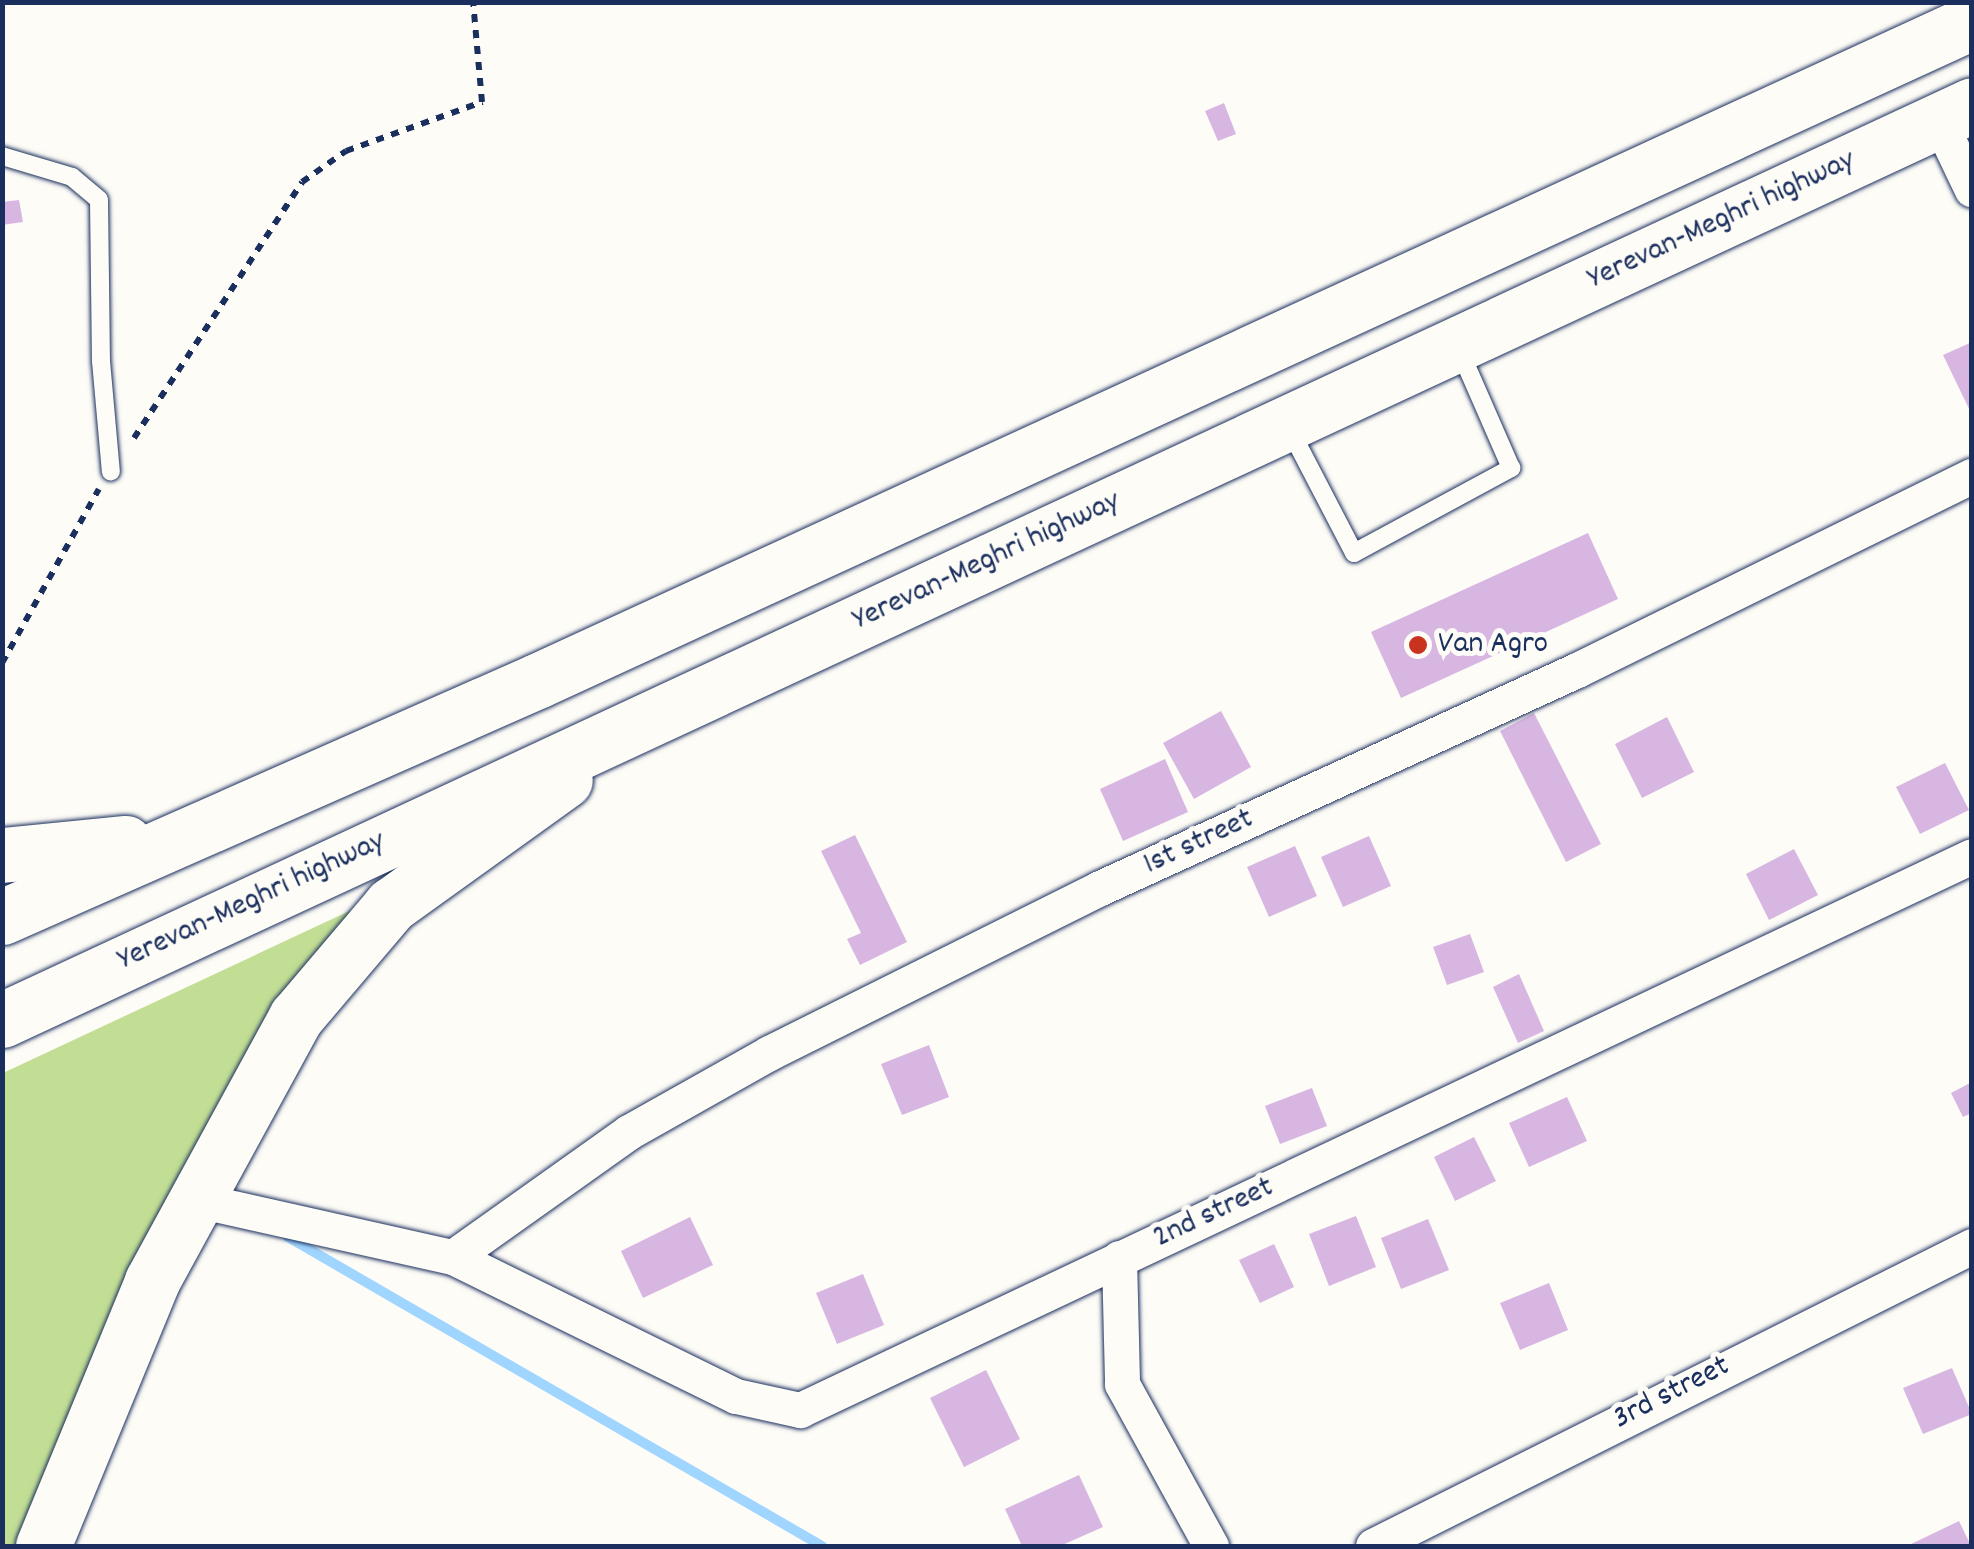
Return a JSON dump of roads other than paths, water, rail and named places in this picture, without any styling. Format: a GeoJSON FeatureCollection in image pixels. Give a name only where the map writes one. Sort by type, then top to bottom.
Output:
{"type":"FeatureCollection","features":[{"type":"Feature","properties":{"kind":"highway"},"geometry":{"type":"LineString","coordinates":[[2,917],[168,839],[537,680],[1972,22]]}},
{"type":"Feature","properties":{"kind":"highway","name":"Yerevan-Meghri highway"},"geometry":{"type":"LineString","coordinates":[[2,1020],[1955,113]]}},
{"type":"Feature","properties":{"kind":"highway"},"geometry":{"type":"LineString","coordinates":[[44,1546],[152,1281],[296,1017],[391,905],[550,797],[605,738]]}},
{"type":"Feature","properties":{"kind":"highway"},"geometry":{"type":"LineString","coordinates":[[2,856],[168,839]]}},
{"type":"Feature","properties":{"kind":"street"},"geometry":{"type":"LineString","coordinates":[[1955,113],[1972,190]]}},
{"type":"Feature","properties":{"kind":"street","name":"1st street"},"geometry":{"type":"LineString","coordinates":[[454,1257],[629,1132],[769,1053],[1100,888],[1577,670],[1972,476]]}},
{"type":"Feature","properties":{"kind":"street","name":"2nd street"},"geometry":{"type":"LineString","coordinates":[[197,1200],[454,1257],[736,1396],[800,1410],[1972,856]]}},
{"type":"Feature","properties":{"kind":"street","name":"3rd street"},"geometry":{"type":"LineString","coordinates":[[1374,1546],[1972,1246]]}},
{"type":"Feature","properties":{"kind":"street"},"geometry":{"type":"LineString","coordinates":[[1118,1258],[1122,1384],[1211,1546]]}},
{"type":"Feature","properties":{"kind":"lane"},"geometry":{"type":"LineString","coordinates":[[2,156],[72,177],[99,200],[101,361],[111,472]]}},
{"type":"Feature","properties":{"kind":"lane"},"geometry":{"type":"LineString","coordinates":[[1286,423],[1354,553],[1511,468],[1457,344]]}},
{"type":"Feature","properties":{"kind":"waterway"},"geometry":{"type":"LineString","coordinates":[[288,1237],[822,1546]]}},
{"type":"Feature","properties":{"kind":"place","name":"Van Agro"},"geometry":{"type":"Point","coordinates":[1418,645]}}]}
